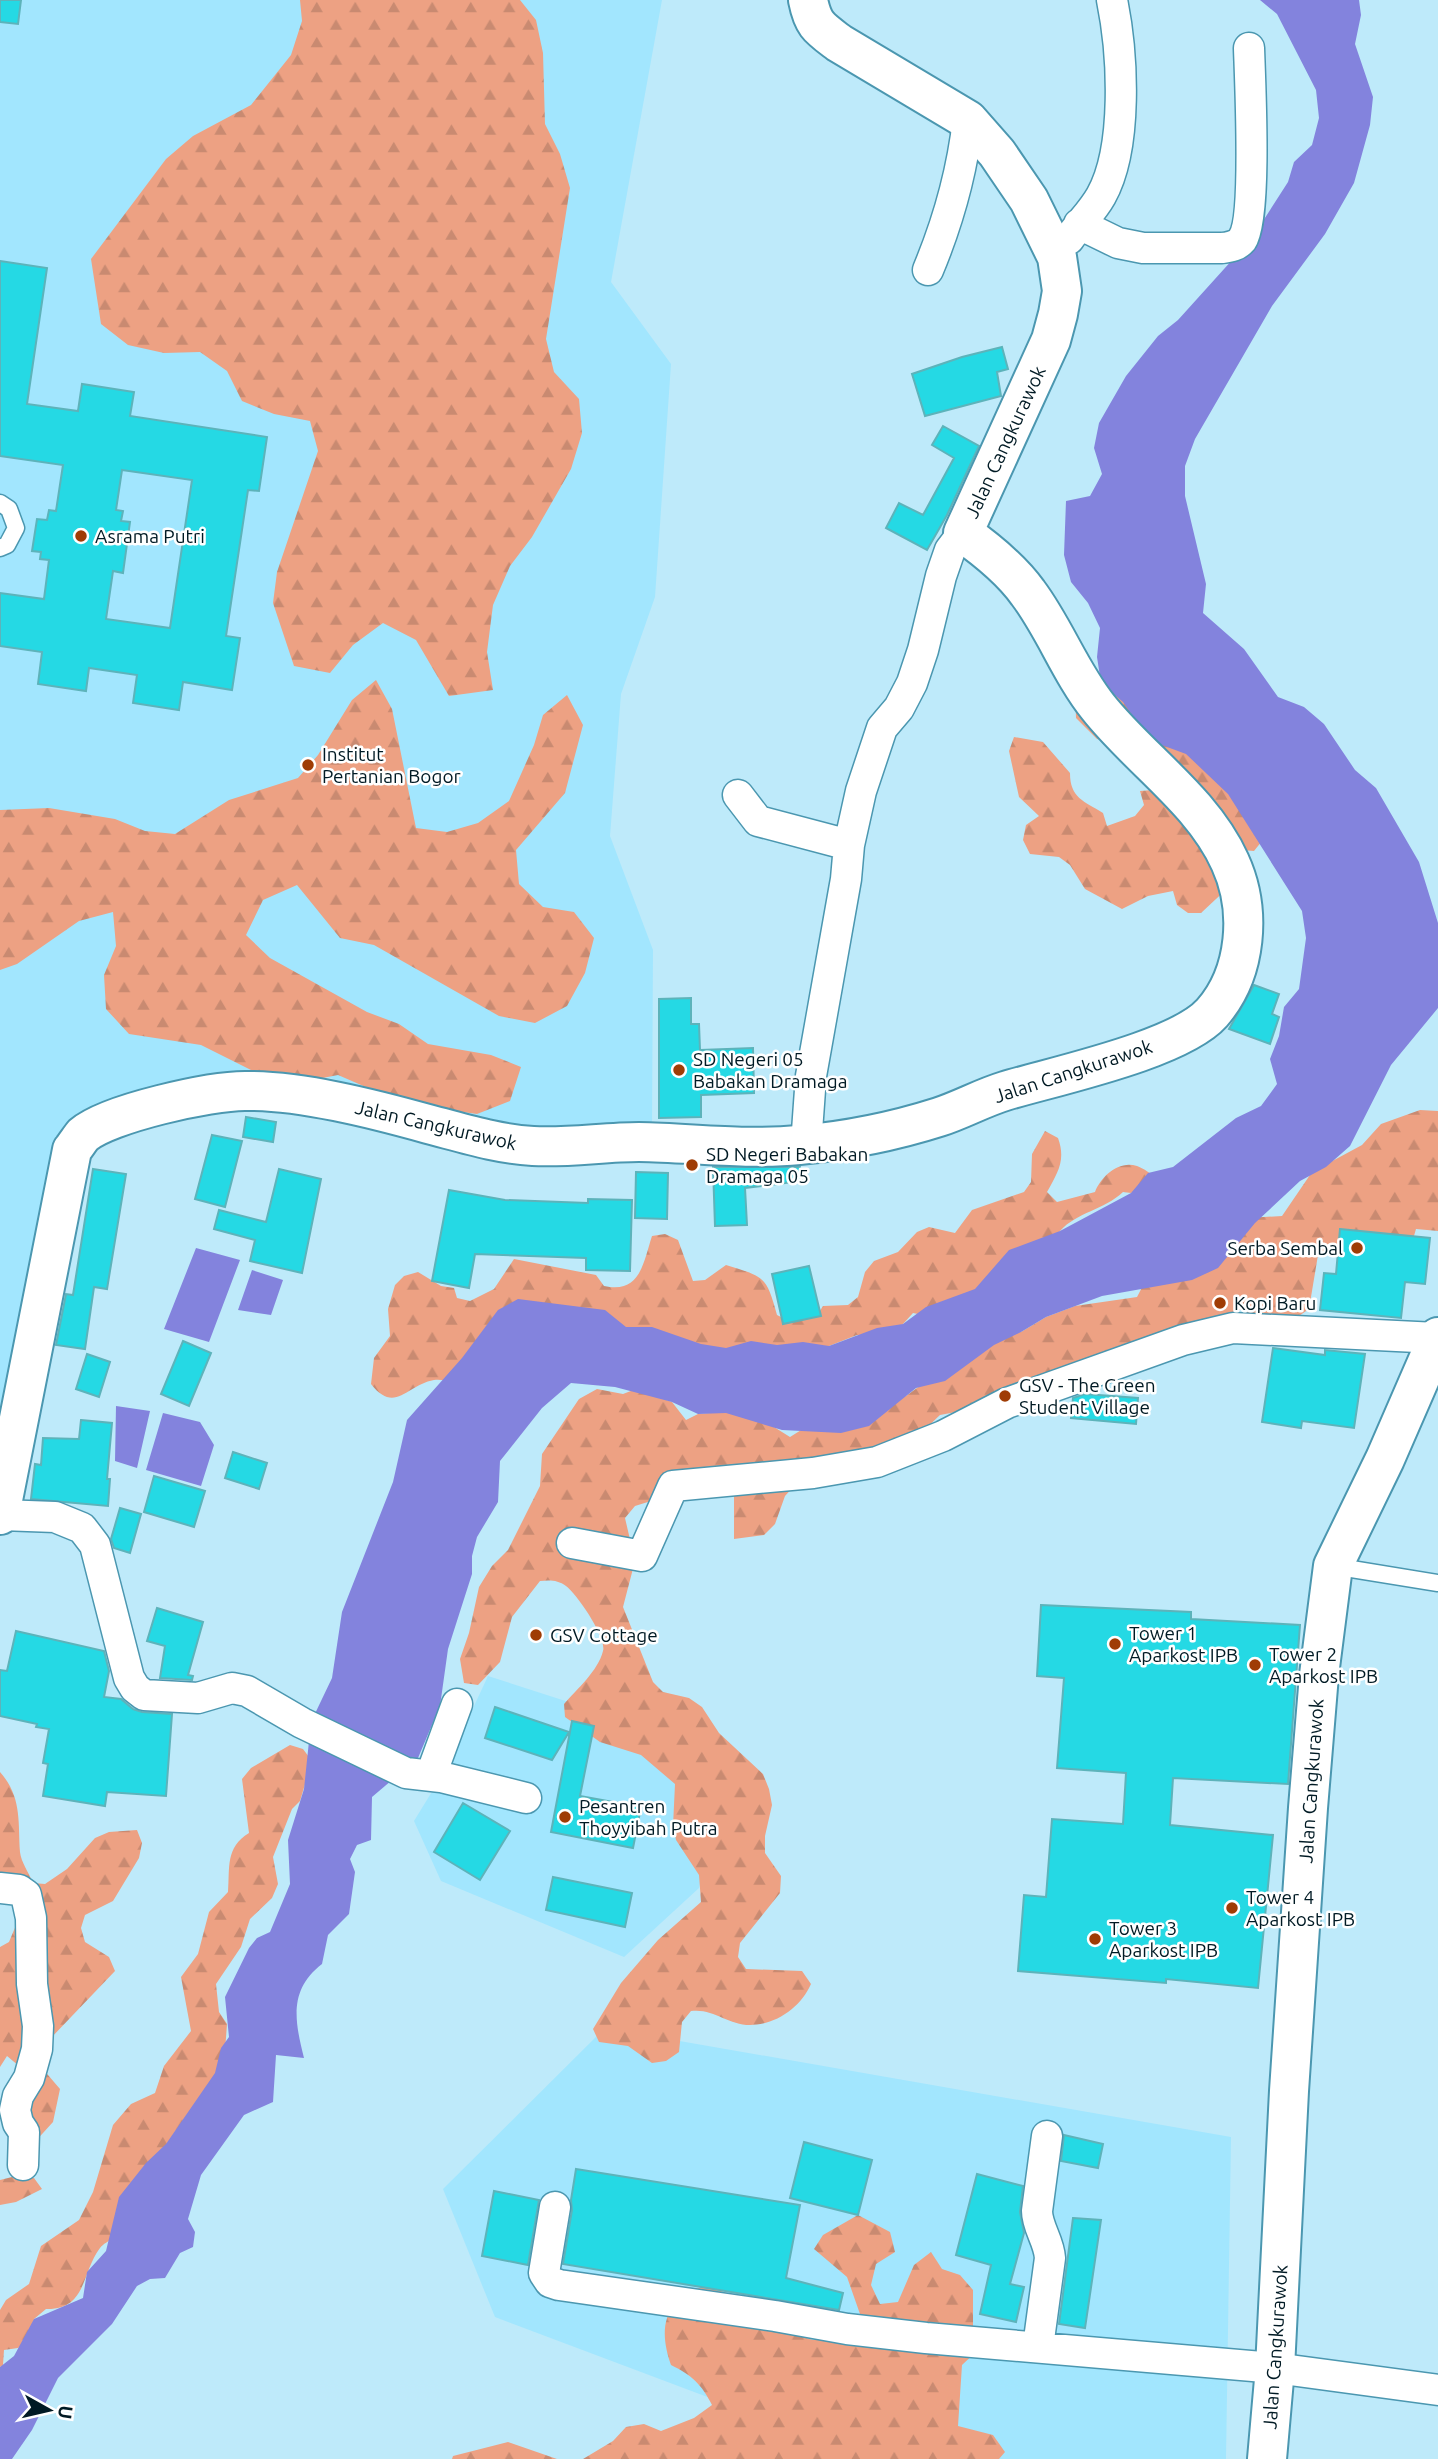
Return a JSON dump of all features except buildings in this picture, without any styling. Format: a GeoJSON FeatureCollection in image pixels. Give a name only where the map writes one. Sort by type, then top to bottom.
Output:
{"type":"FeatureCollection","features":[{"type":"Feature","properties":{"kind":"street","name":"Jalan Cangkurawok"},"geometry":{"type":"LineString","coordinates":[[1,1515],[72,1150],[82,1136],[100,1126],[196,1096],[263,1091],[348,1105],[500,1142],[523,1145],[601,1142],[715,1144],[760,1148],[806,1145],[889,1131],[942,1117],[1000,1092],[1153,1047],[1193,1028],[1209,1017],[1229,990],[1240,954],[1244,926],[1240,894],[1230,861],[1208,827],[1165,775],[1130,743],[1096,705],[1028,593],[994,555],[963,533],[1051,341],[1062,291],[1057,257],[1029,200],[997,153],[968,120],[823,31],[812,18],[808,0]]}},
{"type":"Feature","properties":{"kind":"street"},"geometry":{"type":"LineString","coordinates":[[1057,257],[1100,198],[1112,172],[1118,142],[1119,32],[1112,0]]}},
{"type":"Feature","properties":{"kind":"street"},"geometry":{"type":"LineString","coordinates":[[1079,224],[1118,243],[1143,248],[1222,248],[1233,247],[1241,241],[1247,221],[1252,141],[1249,48]]}},
{"type":"Feature","properties":{"kind":"street"},"geometry":{"type":"LineString","coordinates":[[928,270],[949,215],[964,159],[968,120]]}},
{"type":"Feature","properties":{"kind":"street"},"geometry":{"type":"LineString","coordinates":[[806,1145],[811,1076],[846,879],[849,845],[861,791],[882,728],[899,708],[912,683],[941,576],[950,550],[963,533]]}},
{"type":"Feature","properties":{"kind":"street"},"geometry":{"type":"LineString","coordinates":[[738,795],[758,821],[849,845]]}},
{"type":"Feature","properties":{"kind":"street"},"geometry":{"type":"LineString","coordinates":[[572,1543],[642,1556],[673,1486],[813,1474],[877,1462],[943,1436],[1007,1403],[1183,1340],[1233,1328],[1438,1337]]}},
{"type":"Feature","properties":{"kind":"street","name":"Jalan Cangkurawok"},"geometry":{"type":"LineString","coordinates":[[1267,2459],[1275,2368],[1289,2091],[1308,1808],[1319,1675],[1333,1566],[1385,1459],[1438,1337]]}},
{"type":"Feature","properties":{"kind":"street"},"geometry":{"type":"LineString","coordinates":[[1,1515],[55,1517],[82,1528],[95,1545],[129,1678],[135,1688],[144,1695],[198,1698],[232,1688],[247,1691],[302,1723],[419,1774],[526,1798]]}},
{"type":"Feature","properties":{"kind":"street"},"geometry":{"type":"LineString","coordinates":[[419,1774],[457,1704]]}},
{"type":"Feature","properties":{"kind":"street"},"geometry":{"type":"LineString","coordinates":[[0,1888],[19,1890],[26,1895],[31,1918],[32,1984],[38,2026],[37,2049],[29,2078],[18,2096],[15,2110],[18,2123],[24,2132],[23,2165]]}},
{"type":"Feature","properties":{"kind":"street"},"geometry":{"type":"LineString","coordinates":[[1038,2347],[1050,2258],[1049,2247],[1037,2220],[1047,2136]]}},
{"type":"Feature","properties":{"kind":"street"},"geometry":{"type":"LineString","coordinates":[[555,2207],[544,2273],[550,2282],[559,2286],[775,2316],[848,2329],[1275,2368],[1438,2390]]}},
{"type":"Feature","properties":{"kind":"lane"},"geometry":{"type":"LineString","coordinates":[[0,503],[9,509],[16,528],[7,545],[0,548]]}},
{"type":"Feature","properties":{"kind":"lane"},"geometry":{"type":"LineString","coordinates":[[1333,1566],[1438,1583]]}},
{"type":"Feature","properties":{"kind":"shaded area","name":"Institut Pertanian Bogor"},"geometry":{"type":"Polygon","coordinates":[[[0,0],[662,0],[611,282],[671,364],[655,597],[621,694],[610,836],[653,950],[652,1128],[535,1133],[278,1064],[125,1101],[58,1154],[0,1473],[0,0]]]}},
{"type":"Feature","properties":{"kind":"shaded area"},"geometry":{"type":"Polygon","coordinates":[[[1260,0],[1359,0],[1361,15],[1355,44],[1373,97],[1370,125],[1354,183],[1325,234],[1272,306],[1195,439],[1185,466],[1185,496],[1206,584],[1203,613],[1244,649],[1278,697],[1304,707],[1324,724],[1355,770],[1376,788],[1419,862],[1438,923],[1438,1008],[1391,1065],[1350,1146],[1326,1167],[1300,1181],[1255,1223],[1218,1268],[1192,1280],[1102,1296],[1046,1317],[994,1345],[945,1381],[916,1388],[869,1426],[841,1433],[782,1430],[726,1413],[698,1414],[672,1402],[615,1387],[571,1383],[542,1408],[500,1461],[498,1502],[477,1537],[472,1556],[472,1574],[448,1649],[440,1706],[418,1758],[372,1797],[371,1840],[357,1845],[350,1859],[355,1872],[349,1914],[328,1935],[322,1964],[311,1974],[299,1996],[298,2032],[304,2058],[276,2055],[273,2102],[244,2115],[201,2175],[188,2219],[195,2232],[193,2247],[180,2253],[165,2278],[150,2279],[137,2286],[112,2324],[58,2378],[32,2430],[12,2459],[0,2459],[0,2367],[14,2356],[34,2319],[83,2298],[87,2272],[106,2251],[119,2197],[146,2163],[166,2144],[215,2073],[221,2048],[229,2037],[225,1997],[249,1948],[257,1938],[270,1932],[290,1884],[288,1840],[304,1789],[311,1722],[332,1678],[342,1612],[393,1482],[407,1420],[462,1358],[498,1310],[518,1299],[605,1310],[626,1327],[652,1327],[701,1344],[726,1348],[751,1341],[777,1345],[803,1342],[829,1346],[877,1328],[903,1324],[926,1307],[975,1289],[1009,1250],[1060,1231],[1131,1193],[1148,1173],[1173,1167],[1236,1118],[1261,1106],[1277,1084],[1270,1059],[1279,1036],[1284,1007],[1299,989],[1306,938],[1302,911],[1228,794],[1186,754],[1159,744],[1139,725],[1123,702],[1101,683],[1097,657],[1100,628],[1088,603],[1071,582],[1064,555],[1066,501],[1090,496],[1102,474],[1094,448],[1099,423],[1126,376],[1158,336],[1178,320],[1252,238],[1288,182],[1294,162],[1312,145],[1319,118],[1316,90],[1277,14],[1260,0]]]}},
{"type":"Feature","properties":{"kind":"shaded area"},"geometry":{"type":"Polygon","coordinates":[[[196,1248],[240,1260],[209,1342],[164,1329],[196,1248]]]}},
{"type":"Feature","properties":{"kind":"shaded area"},"geometry":{"type":"Polygon","coordinates":[[[252,1270],[283,1280],[271,1315],[238,1310],[252,1270]]]}},
{"type":"Feature","properties":{"kind":"shaded area"},"geometry":{"type":"Polygon","coordinates":[[[116,1406],[150,1411],[137,1468],[115,1461],[116,1406]]]}},
{"type":"Feature","properties":{"kind":"shaded area"},"geometry":{"type":"Polygon","coordinates":[[[163,1413],[200,1422],[214,1445],[201,1486],[146,1470],[163,1413]]]}},
{"type":"Feature","properties":{"kind":"shaded area","name":"Pesantren Thoyyibah Putra"},"geometry":{"type":"Polygon","coordinates":[[[488,1676],[609,1715],[715,1813],[699,1888],[624,1957],[441,1881],[414,1821],[441,1777],[488,1676]]]}},
{"type":"Feature","properties":{"kind":"shaded area"},"geometry":{"type":"Polygon","coordinates":[[[605,2028],[1231,2137],[1226,2459],[872,2459],[495,2317],[443,2189],[605,2028]]]}},
{"type":"Feature","properties":{"kind":"green space"},"geometry":{"type":"Polygon","coordinates":[[[300,0],[520,0],[536,20],[543,53],[545,124],[560,154],[570,188],[546,339],[554,372],[579,399],[582,433],[571,469],[532,537],[510,566],[493,605],[487,652],[493,690],[449,696],[416,640],[383,623],[353,645],[330,673],[294,666],[273,603],[277,572],[318,451],[310,421],[274,414],[242,401],[227,371],[200,352],[164,353],[128,345],[101,324],[91,259],[166,159],[193,136],[251,105],[291,55],[302,21],[300,0]]]}},
{"type":"Feature","properties":{"kind":"green space"},"geometry":{"type":"Polygon","coordinates":[[[1097,675],[1112,677],[1182,728],[1262,841],[1254,851],[1241,850],[1231,885],[1201,913],[1188,913],[1177,905],[1173,891],[1148,896],[1122,909],[1085,889],[1070,865],[1059,857],[1030,854],[1023,840],[1026,825],[1039,816],[1019,797],[1009,751],[1014,737],[1043,742],[1070,773],[1075,793],[1103,813],[1107,826],[1135,816],[1144,805],[1140,791],[1180,788],[1122,746],[1097,739],[1076,718],[1075,689],[1097,675]]]}},
{"type":"Feature","properties":{"kind":"green space"},"geometry":{"type":"Polygon","coordinates":[[[376,680],[392,709],[416,828],[447,832],[478,823],[509,801],[534,745],[543,715],[567,695],[583,725],[565,793],[516,850],[519,884],[543,907],[574,912],[594,938],[585,973],[567,1006],[535,1023],[499,1016],[374,945],[340,938],[297,885],[263,900],[246,935],[270,958],[367,1012],[399,1024],[428,1044],[491,1055],[521,1067],[510,1101],[477,1114],[405,1104],[338,1075],[302,1082],[265,1077],[201,1045],[129,1034],[106,1009],[104,975],[116,946],[113,912],[79,921],[17,964],[0,970],[0,810],[49,808],[115,819],[145,831],[175,834],[229,800],[298,778],[318,755],[352,700],[376,680]]]}},
{"type":"Feature","properties":{"kind":"green space"},"geometry":{"type":"Polygon","coordinates":[[[1420,1110],[1438,1111],[1438,1231],[1416,1229],[1407,1260],[1334,1250],[1318,1255],[1309,1309],[1296,1318],[1266,1327],[1242,1309],[971,1413],[940,1415],[896,1457],[796,1484],[785,1496],[775,1524],[764,1535],[734,1539],[734,1495],[651,1501],[635,1506],[625,1518],[635,1561],[623,1607],[653,1682],[663,1692],[689,1698],[702,1707],[719,1733],[763,1774],[769,1789],[772,1805],[765,1836],[765,1853],[781,1876],[780,1893],[740,1943],[738,1957],[746,1969],[802,1971],[811,1984],[794,2007],[769,2022],[742,2024],[706,2012],[691,2011],[682,2022],[679,2052],[666,2061],[652,2063],[628,2046],[599,2042],[593,2029],[621,1983],[658,1940],[701,1902],[699,1875],[676,1840],[673,1826],[675,1784],[641,1755],[600,1742],[565,1717],[564,1704],[597,1666],[603,1645],[584,1607],[563,1584],[540,1581],[512,1617],[500,1662],[478,1685],[464,1683],[460,1659],[479,1587],[492,1566],[508,1550],[540,1486],[542,1454],[579,1399],[597,1389],[623,1394],[636,1389],[672,1402],[686,1420],[698,1414],[747,1410],[790,1437],[814,1422],[906,1396],[995,1331],[1021,1332],[1046,1317],[1075,1306],[1137,1297],[1149,1274],[1246,1218],[1282,1216],[1312,1172],[1362,1145],[1381,1124],[1420,1110]]]}},
{"type":"Feature","properties":{"kind":"green space"},"geometry":{"type":"Polygon","coordinates":[[[1045,1131],[1058,1138],[1060,1146],[1060,1166],[1047,1192],[1057,1202],[1095,1192],[1111,1171],[1123,1165],[1137,1166],[1157,1178],[1131,1193],[1123,1192],[1108,1203],[1074,1219],[984,1294],[928,1316],[913,1313],[903,1324],[886,1334],[857,1335],[829,1346],[463,1383],[434,1380],[395,1397],[387,1397],[371,1384],[374,1358],[390,1336],[388,1309],[395,1285],[404,1276],[418,1272],[441,1286],[454,1288],[457,1298],[470,1301],[494,1289],[514,1259],[596,1275],[604,1286],[625,1286],[638,1274],[652,1236],[665,1234],[678,1240],[693,1281],[705,1280],[726,1265],[748,1272],[762,1280],[770,1292],[777,1315],[789,1321],[816,1317],[823,1306],[848,1305],[858,1297],[865,1272],[874,1261],[898,1252],[917,1232],[929,1227],[955,1233],[972,1210],[1024,1192],[1031,1182],[1032,1154],[1045,1131]]]}},
{"type":"Feature","properties":{"kind":"green space"},"geometry":{"type":"Polygon","coordinates":[[[290,1745],[303,1749],[312,1761],[300,1801],[292,1809],[273,1857],[278,1884],[272,1898],[250,1919],[241,1947],[216,1984],[219,2012],[227,2024],[223,2078],[113,2238],[100,2248],[76,2297],[59,2308],[46,2309],[34,2319],[30,2339],[18,2348],[4,2350],[3,2365],[0,2367],[0,2310],[6,2300],[29,2284],[41,2246],[79,2220],[93,2192],[113,2125],[131,2104],[155,2093],[164,2066],[191,2031],[181,1977],[198,1954],[209,1912],[228,1892],[232,1852],[249,1833],[242,1779],[251,1768],[290,1745]]]}},
{"type":"Feature","properties":{"kind":"green space"},"geometry":{"type":"Polygon","coordinates":[[[0,1772],[15,1800],[21,1856],[33,1883],[45,1884],[67,1869],[95,1838],[109,1832],[137,1830],[142,1843],[139,1858],[113,1901],[85,1915],[81,1928],[85,1942],[109,1957],[115,1971],[50,2039],[42,2068],[60,2089],[53,2122],[33,2144],[19,2066],[7,2056],[0,2067],[0,1947],[9,1942],[19,1918],[11,1903],[0,1894],[0,1772]]]}},
{"type":"Feature","properties":{"kind":"green space"},"geometry":{"type":"Polygon","coordinates":[[[20,2175],[34,2178],[42,2189],[16,2202],[0,2205],[0,2180],[20,2175]]]}},
{"type":"Feature","properties":{"kind":"green space"},"geometry":{"type":"Polygon","coordinates":[[[858,2215],[890,2232],[895,2252],[876,2264],[871,2285],[880,2304],[898,2302],[914,2265],[931,2252],[942,2269],[960,2275],[973,2290],[973,2332],[978,2350],[962,2365],[958,2426],[993,2435],[1005,2452],[999,2459],[583,2459],[613,2441],[626,2427],[644,2424],[661,2431],[694,2418],[712,2405],[696,2381],[671,2365],[667,2349],[667,2318],[675,2304],[691,2291],[699,2288],[711,2289],[741,2298],[805,2337],[816,2340],[830,2337],[860,2314],[847,2277],[814,2249],[823,2235],[858,2215]]]}},
{"type":"Feature","properties":{"kind":"green space"},"geometry":{"type":"Polygon","coordinates":[[[508,2442],[557,2459],[452,2459],[453,2456],[508,2442]]]}},
{"type":"Feature","properties":{"kind":"place","name":"Asrama Putri"},"geometry":{"type":"Point","coordinates":[81,536]}},
{"type":"Feature","properties":{"kind":"place","name":"Institut Pertanian Bogor"},"geometry":{"type":"Point","coordinates":[308,765]}},
{"type":"Feature","properties":{"kind":"place","name":"SD Negeri 05 Babakan Dramaga"},"geometry":{"type":"Point","coordinates":[679,1070]}},
{"type":"Feature","properties":{"kind":"place","name":"SD Negeri Babakan Dramaga 05"},"geometry":{"type":"Point","coordinates":[692,1165]}},
{"type":"Feature","properties":{"kind":"place","name":"Serba Sembal"},"geometry":{"type":"Point","coordinates":[1357,1248]}},
{"type":"Feature","properties":{"kind":"place","name":"Kopi Baru"},"geometry":{"type":"Point","coordinates":[1220,1303]}},
{"type":"Feature","properties":{"kind":"place","name":"GSV - The Green Student Village"},"geometry":{"type":"Point","coordinates":[1005,1396]}},
{"type":"Feature","properties":{"kind":"place","name":"GSV Cottage"},"geometry":{"type":"Point","coordinates":[536,1635]}},
{"type":"Feature","properties":{"kind":"place","name":"Tower 1 Aparkost IPB"},"geometry":{"type":"Point","coordinates":[1115,1644]}},
{"type":"Feature","properties":{"kind":"place","name":"Tower 2 Aparkost IPB"},"geometry":{"type":"Point","coordinates":[1255,1665]}},
{"type":"Feature","properties":{"kind":"place","name":"Pesantren Thoyyibah Putra"},"geometry":{"type":"Point","coordinates":[565,1817]}},
{"type":"Feature","properties":{"kind":"place","name":"Tower 4 Aparkost IPB"},"geometry":{"type":"Point","coordinates":[1232,1908]}},
{"type":"Feature","properties":{"kind":"place","name":"Tower 3 Aparkost IPB"},"geometry":{"type":"Point","coordinates":[1095,1939]}}]}
